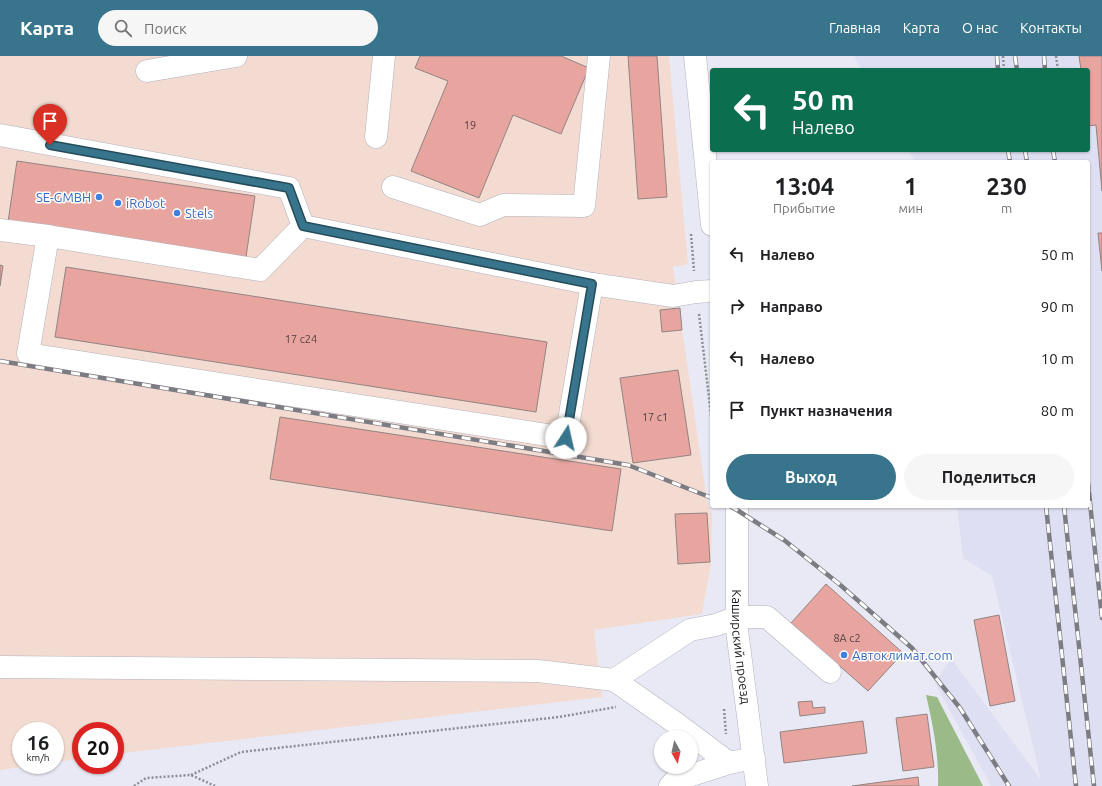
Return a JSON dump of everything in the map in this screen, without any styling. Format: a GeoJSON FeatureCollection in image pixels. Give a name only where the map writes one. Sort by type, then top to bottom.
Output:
{"type":"FeatureCollection","features":[{"type":"Feature","properties":{"kind":"street"},"geometry":{"type":"LineString","coordinates":[[147,71],[236,56]]}},
{"type":"Feature","properties":{"kind":"street"},"geometry":{"type":"LineString","coordinates":[[376,137],[384,56]]}},
{"type":"Feature","properties":{"kind":"street"},"geometry":{"type":"LineString","coordinates":[[393,187],[480,215],[503,205],[584,206],[599,56]]}},
{"type":"Feature","properties":{"kind":"street"},"geometry":{"type":"LineString","coordinates":[[695,56],[710,205]]}},
{"type":"Feature","properties":{"kind":"street"},"geometry":{"type":"LineString","coordinates":[[0,135],[289,188],[303,226]]}},
{"type":"Feature","properties":{"kind":"street"},"geometry":{"type":"LineString","coordinates":[[0,230],[48,236],[260,270],[303,226]]}},
{"type":"Feature","properties":{"kind":"street"},"geometry":{"type":"LineString","coordinates":[[303,226],[592,284],[673,296],[704,292]]}},
{"type":"Feature","properties":{"kind":"street"},"geometry":{"type":"LineString","coordinates":[[48,236],[28,354],[566,438],[592,284]]}},
{"type":"Feature","properties":{"kind":"street","name":"Каширский проезд"},"geometry":{"type":"LineString","coordinates":[[737,508],[737,630],[757,786]]}},
{"type":"Feature","properties":{"kind":"street"},"geometry":{"type":"LineString","coordinates":[[614,680],[690,630],[716,625],[737,617],[767,617],[830,672]]}},
{"type":"Feature","properties":{"kind":"street"},"geometry":{"type":"LineString","coordinates":[[0,667],[538,671],[614,680],[729,763]]}},
{"type":"Feature","properties":{"kind":"street"},"geometry":{"type":"LineString","coordinates":[[670,786],[676,780],[729,763],[754,758]]}},
{"type":"Feature","properties":{"kind":"path"},"geometry":{"type":"LineString","coordinates":[[1003,56],[1004,68]]}},
{"type":"Feature","properties":{"kind":"path"},"geometry":{"type":"LineString","coordinates":[[1056,56],[1058,68]]}},
{"type":"Feature","properties":{"kind":"path"},"geometry":{"type":"LineString","coordinates":[[691,229],[704,292],[710,390]]}},
{"type":"Feature","properties":{"kind":"path"},"geometry":{"type":"LineString","coordinates":[[134,786],[146,778],[191,775],[241,752],[559,717],[646,702]]}},
{"type":"Feature","properties":{"kind":"path"},"geometry":{"type":"LineString","coordinates":[[191,775],[215,786]]}},
{"type":"Feature","properties":{"kind":"shaded area"},"geometry":{"type":"Polygon","coordinates":[[[0,56],[669,56],[688,264],[673,267],[707,501],[712,515],[711,564],[702,614],[594,630],[602,697],[124,753],[124,722],[72,722],[72,760],[64,761],[64,722],[12,722],[12,768],[0,770],[0,56]]]}},
{"type":"Feature","properties":{"kind":"shaded area"},"geometry":{"type":"Polygon","coordinates":[[[854,56],[1101,56],[1102,786],[991,786],[935,683],[951,658],[1041,780],[992,576],[963,558],[957,508],[1090,508],[1090,160],[914,160],[909,152],[1090,152],[1090,68],[861,68],[854,56]]]}},
{"type":"Feature","properties":{"kind":"green space"},"geometry":{"type":"Polygon","coordinates":[[[926,695],[937,697],[983,786],[938,786],[938,763],[935,740],[926,695]]]}},
{"type":"Feature","properties":{"kind":"building"},"geometry":{"type":"Polygon","coordinates":[[[420,56],[561,56],[589,68],[561,134],[513,115],[479,198],[411,171],[448,81],[415,68],[420,56]]]}},
{"type":"Feature","properties":{"kind":"building"},"geometry":{"type":"Polygon","coordinates":[[[628,56],[657,56],[667,197],[638,199],[628,56]]]}},
{"type":"Feature","properties":{"kind":"building"},"geometry":{"type":"Polygon","coordinates":[[[1079,56],[1102,56],[1102,191],[1096,125],[1090,126],[1090,68],[1081,68],[1079,56]]]}},
{"type":"Feature","properties":{"kind":"building"},"geometry":{"type":"Polygon","coordinates":[[[17,161],[255,196],[246,257],[8,222],[17,161]]]}},
{"type":"Feature","properties":{"kind":"building"},"geometry":{"type":"Polygon","coordinates":[[[1098,233],[1102,233],[1102,271],[1098,233]]]}},
{"type":"Feature","properties":{"kind":"building"},"geometry":{"type":"Polygon","coordinates":[[[0,265],[3,266],[0,286],[0,265]]]}},
{"type":"Feature","properties":{"kind":"building"},"geometry":{"type":"Polygon","coordinates":[[[66,267],[547,342],[536,412],[55,337],[66,267]]]}},
{"type":"Feature","properties":{"kind":"building"},"geometry":{"type":"Polygon","coordinates":[[[680,308],[682,330],[662,332],[660,310],[680,308]]]}},
{"type":"Feature","properties":{"kind":"building"},"geometry":{"type":"Polygon","coordinates":[[[678,370],[691,455],[633,463],[620,378],[678,370]]]}},
{"type":"Feature","properties":{"kind":"building"},"geometry":{"type":"Polygon","coordinates":[[[280,417],[621,469],[612,531],[270,479],[280,417]]]}},
{"type":"Feature","properties":{"kind":"building"},"geometry":{"type":"Polygon","coordinates":[[[707,513],[710,562],[678,564],[675,514],[707,513]]]}},
{"type":"Feature","properties":{"kind":"building"},"geometry":{"type":"Polygon","coordinates":[[[826,584],[903,653],[868,691],[791,623],[826,584]]]}},
{"type":"Feature","properties":{"kind":"building"},"geometry":{"type":"Polygon","coordinates":[[[999,615],[1015,701],[990,706],[974,620],[999,615]]]}},
{"type":"Feature","properties":{"kind":"building"},"geometry":{"type":"Polygon","coordinates":[[[812,701],[813,708],[825,707],[825,713],[800,716],[798,702],[812,701]]]}},
{"type":"Feature","properties":{"kind":"building"},"geometry":{"type":"Polygon","coordinates":[[[927,714],[934,767],[903,771],[896,718],[927,714]]]}},
{"type":"Feature","properties":{"kind":"building"},"geometry":{"type":"Polygon","coordinates":[[[863,721],[867,753],[784,763],[780,732],[863,721]]]}},
{"type":"Feature","properties":{"kind":"building"},"geometry":{"type":"Polygon","coordinates":[[[918,777],[919,786],[852,786],[918,777]]]}},
{"type":"Feature","properties":{"kind":"railway"},"geometry":{"type":"LineString","coordinates":[[997,56],[998,68]]}},
{"type":"Feature","properties":{"kind":"railway"},"geometry":{"type":"LineString","coordinates":[[1015,56],[1017,68]]}},
{"type":"Feature","properties":{"kind":"railway"},"geometry":{"type":"LineString","coordinates":[[1044,56],[1045,68]]}},
{"type":"Feature","properties":{"kind":"railway"},"geometry":{"type":"LineString","coordinates":[[1008,152],[1010,160]]}},
{"type":"Feature","properties":{"kind":"railway"},"geometry":{"type":"LineString","coordinates":[[1025,152],[1027,160]]}},
{"type":"Feature","properties":{"kind":"railway"},"geometry":{"type":"LineString","coordinates":[[1053,152],[1055,160]]}},
{"type":"Feature","properties":{"kind":"railway"},"geometry":{"type":"LineString","coordinates":[[0,361],[628,465],[710,497]]}},
{"type":"Feature","properties":{"kind":"railway"},"geometry":{"type":"LineString","coordinates":[[1090,502],[1102,618]]}},
{"type":"Feature","properties":{"kind":"railway"},"geometry":{"type":"LineString","coordinates":[[734,508],[784,540],[838,583],[912,648],[960,708],[1009,786]]}},
{"type":"Feature","properties":{"kind":"railway"},"geometry":{"type":"LineString","coordinates":[[1046,508],[1076,786]]}},
{"type":"Feature","properties":{"kind":"railway"},"geometry":{"type":"LineString","coordinates":[[1064,508],[1094,786]]}},
{"type":"Feature","properties":{"kind":"place","name":"SE-GMBH"},"geometry":{"type":"Point","coordinates":[99,197]}},
{"type":"Feature","properties":{"kind":"place","name":"iRobot"},"geometry":{"type":"Point","coordinates":[118,203]}},
{"type":"Feature","properties":{"kind":"place","name":"Stels"},"geometry":{"type":"Point","coordinates":[177,213]}},
{"type":"Feature","properties":{"kind":"place","name":"Автоклимат.com"},"geometry":{"type":"Point","coordinates":[844,655]}},
{"type":"Feature","properties":{"kind":"route"},"geometry":{"type":"LineString","coordinates":[[50,145],[289,188],[303,226],[592,284],[566,438]]}}]}
